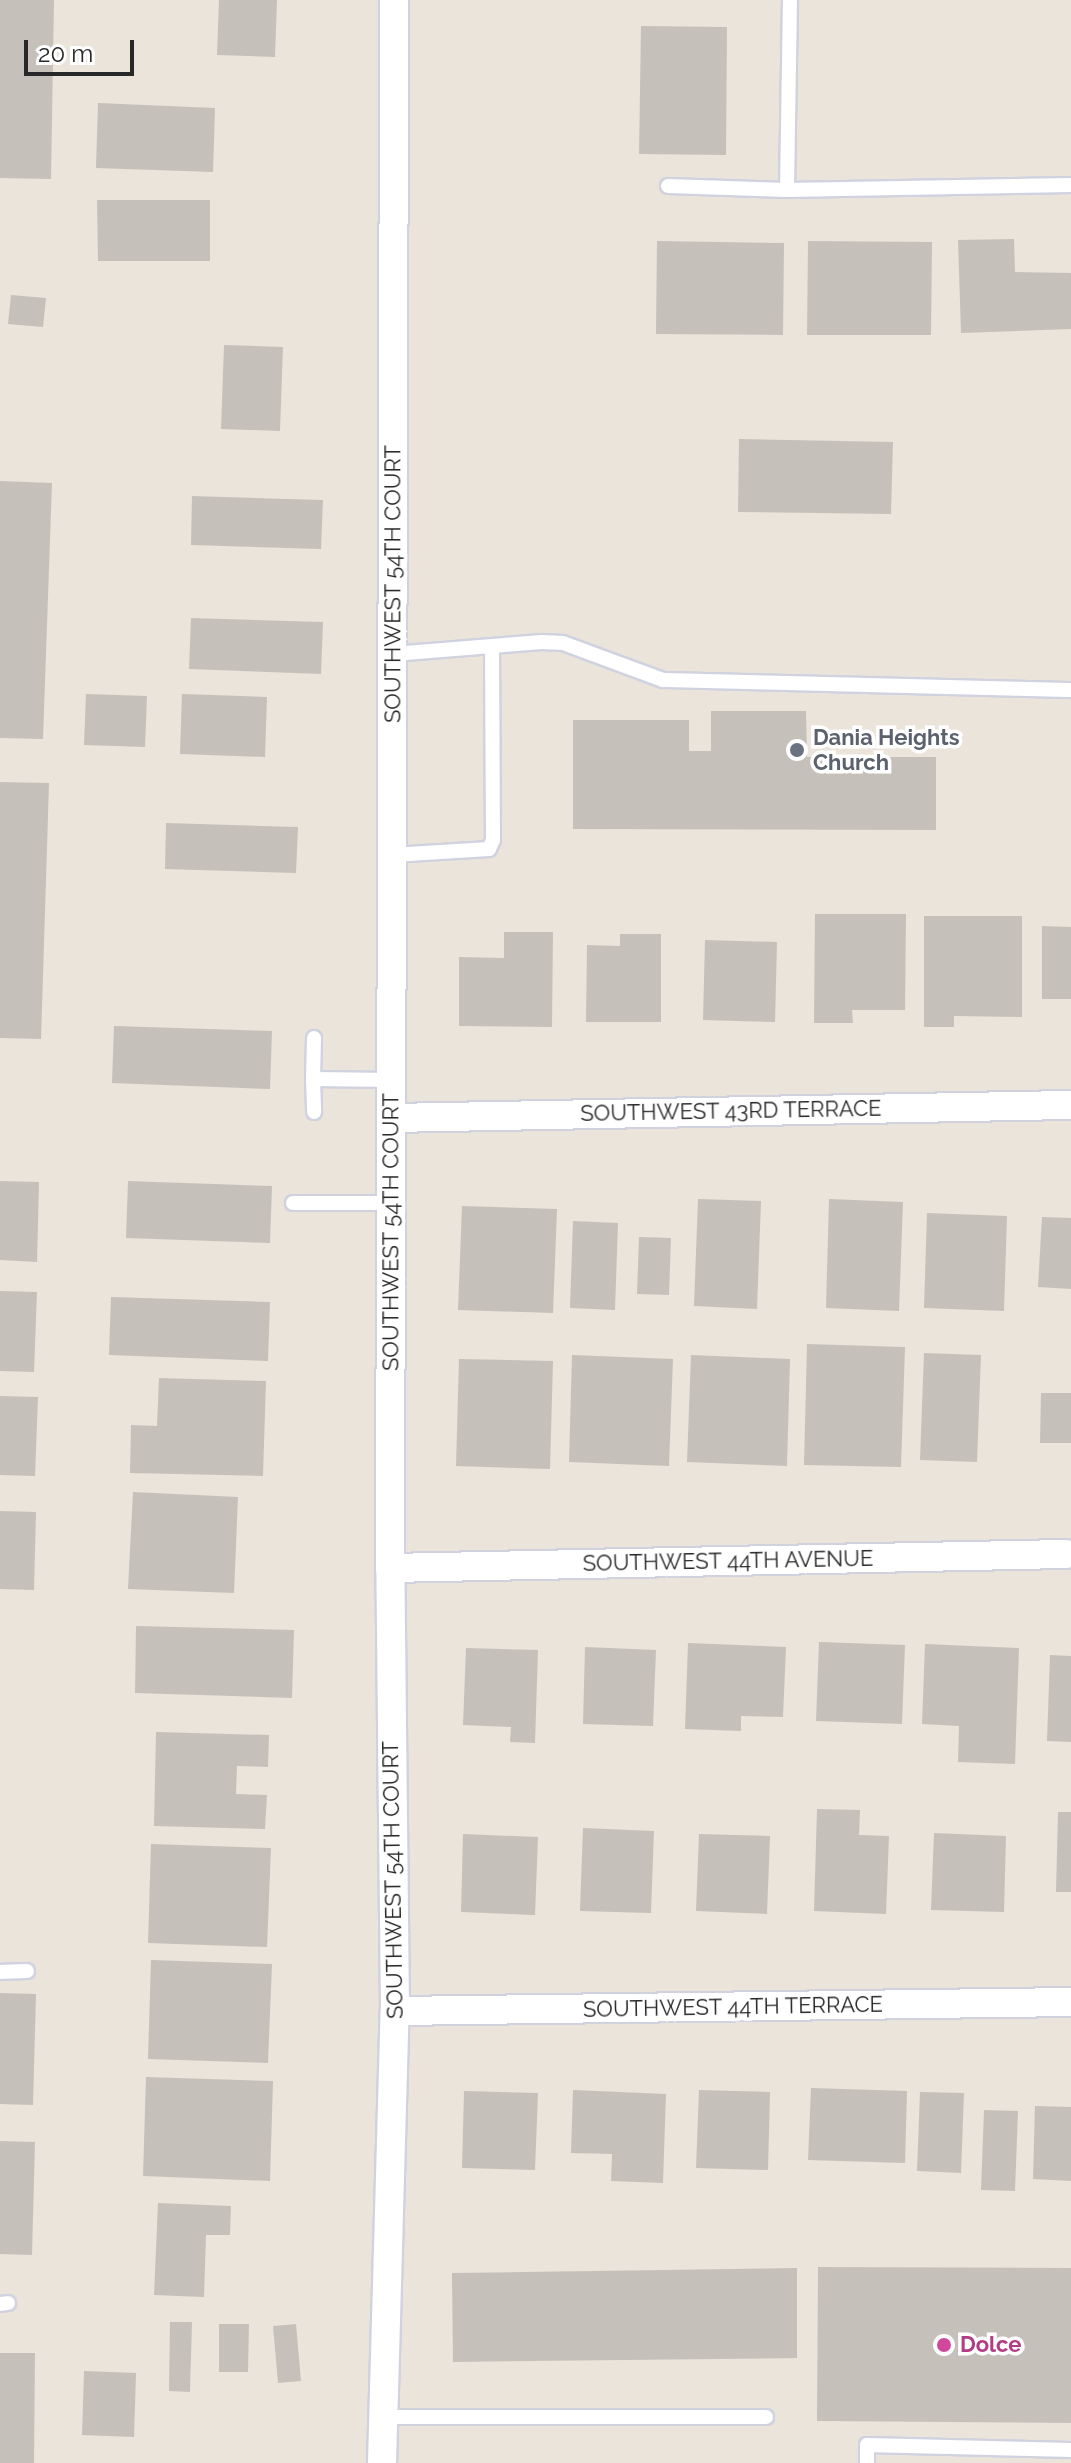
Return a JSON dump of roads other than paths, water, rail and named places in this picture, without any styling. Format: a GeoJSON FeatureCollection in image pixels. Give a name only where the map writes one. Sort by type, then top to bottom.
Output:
{"type":"FeatureCollection","features":[{"type":"Feature","properties":{"kind":"street","name":"SOUTHWEST 54TH COURT"},"geometry":{"type":"LineString","coordinates":[[382,2463],[395,2011],[390,1568],[394,0]]}},
{"type":"Feature","properties":{"kind":"street","name":"SOUTHWEST 43RD TERRACE"},"geometry":{"type":"LineString","coordinates":[[391,1118],[1071,1105]]}},
{"type":"Feature","properties":{"kind":"street","name":"SOUTHWEST 44TH AVENUE"},"geometry":{"type":"LineString","coordinates":[[390,1568],[1066,1554]]}},
{"type":"Feature","properties":{"kind":"street","name":"SOUTHWEST 44TH TERRACE"},"geometry":{"type":"LineString","coordinates":[[395,2011],[1071,2002]]}},
{"type":"Feature","properties":{"kind":"lane"},"geometry":{"type":"LineString","coordinates":[[787,190],[790,0]]}},
{"type":"Feature","properties":{"kind":"lane"},"geometry":{"type":"LineString","coordinates":[[668,186],[787,190],[1071,185]]}},
{"type":"Feature","properties":{"kind":"lane"},"geometry":{"type":"LineString","coordinates":[[393,654],[563,643],[663,680],[1071,690]]}},
{"type":"Feature","properties":{"kind":"lane"},"geometry":{"type":"LineString","coordinates":[[392,855],[489,849],[493,840],[492,646]]}},
{"type":"Feature","properties":{"kind":"lane"},"geometry":{"type":"LineString","coordinates":[[314,1038],[314,1112]]}},
{"type":"Feature","properties":{"kind":"lane"},"geometry":{"type":"LineString","coordinates":[[313,1079],[391,1080]]}},
{"type":"Feature","properties":{"kind":"lane"},"geometry":{"type":"LineString","coordinates":[[293,1203],[391,1203]]}},
{"type":"Feature","properties":{"kind":"lane"},"geometry":{"type":"LineString","coordinates":[[0,1972],[27,1971]]}},
{"type":"Feature","properties":{"kind":"lane"},"geometry":{"type":"LineString","coordinates":[[383,2417],[766,2417]]}},
{"type":"Feature","properties":{"kind":"lane"},"geometry":{"type":"LineString","coordinates":[[867,2463],[867,2445],[1071,2450]]}},
{"type":"Feature","properties":{"kind":"place","name":"Dania Heights Church"},"geometry":{"type":"Point","coordinates":[797,750]}},
{"type":"Feature","properties":{"kind":"place","name":"Dolce"},"geometry":{"type":"Point","coordinates":[944,2345]}}]}
